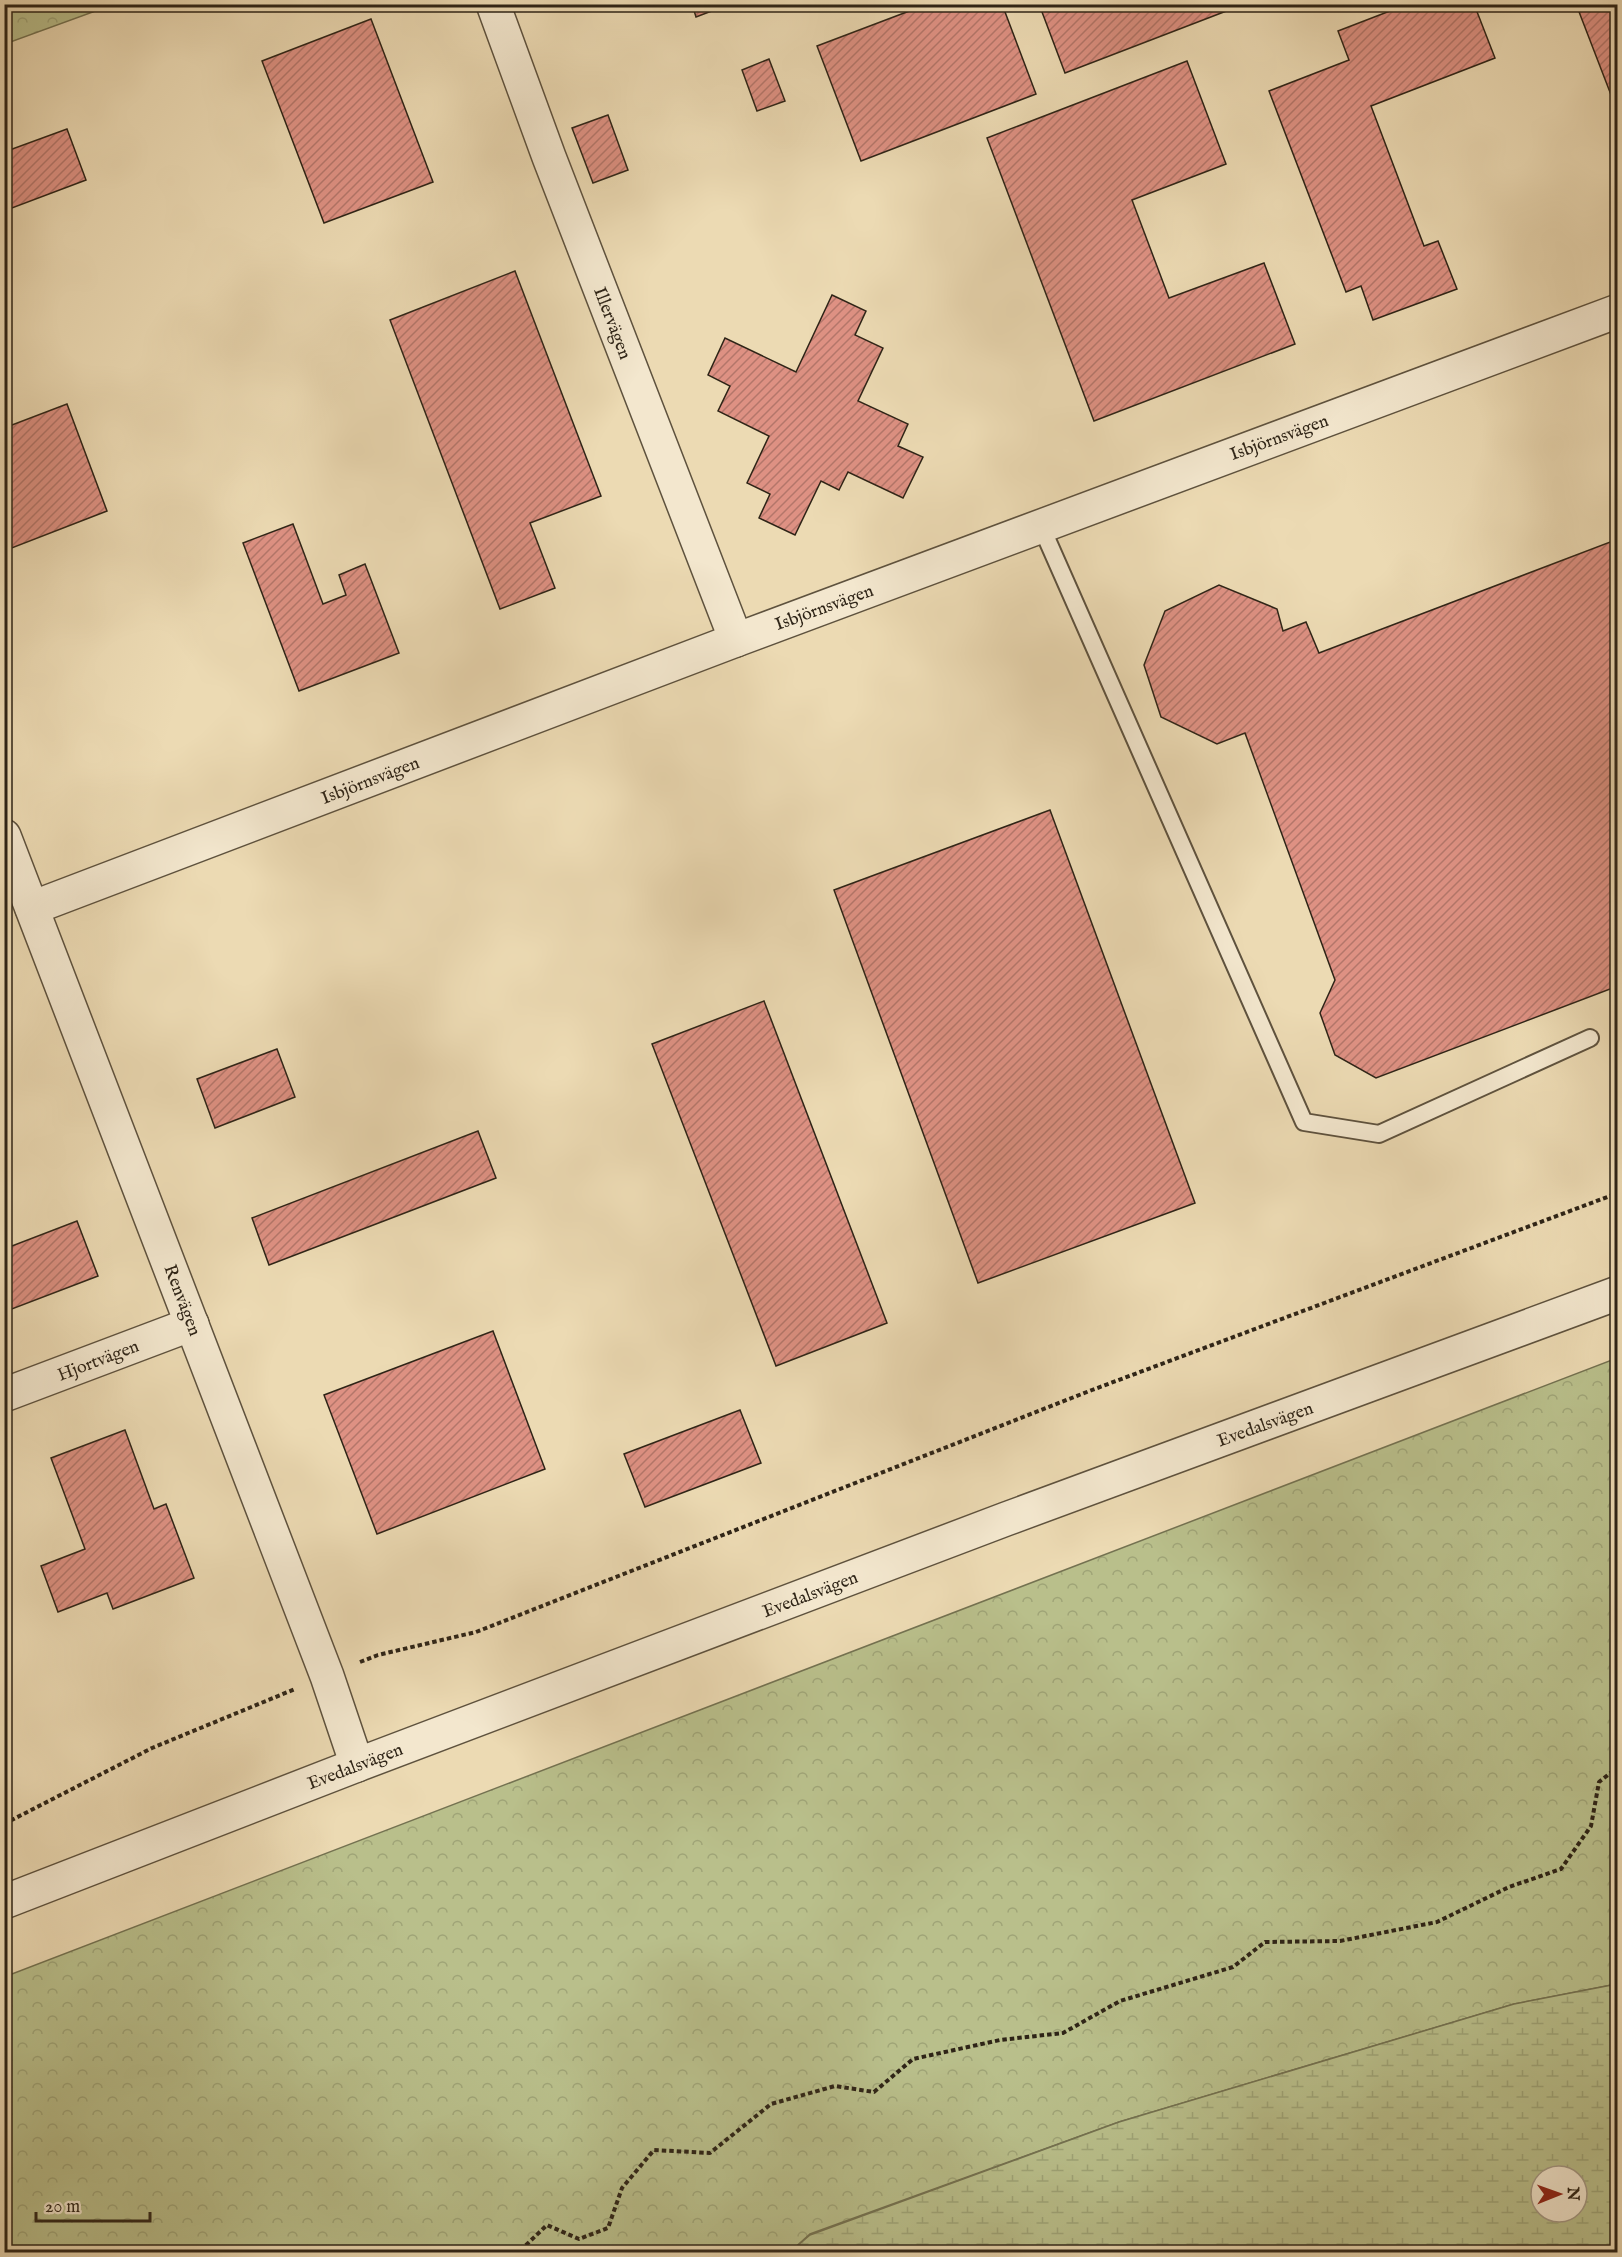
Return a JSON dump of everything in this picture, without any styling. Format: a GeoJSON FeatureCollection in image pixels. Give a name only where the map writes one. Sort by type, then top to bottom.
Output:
{"type":"FeatureCollection","features":[{"type":"Feature","properties":{"kind":"street","name":"Illervägen"},"geometry":{"type":"LineString","coordinates":[[493,4],[736,640]]}},
{"type":"Feature","properties":{"kind":"street","name":"Isbjörnsvägen"},"geometry":{"type":"LineString","coordinates":[[32,908],[736,640],[1617,311]]}},
{"type":"Feature","properties":{"kind":"street","name":"Renvägen"},"geometry":{"type":"LineString","coordinates":[[4,836],[327,1676],[357,1765]]}},
{"type":"Feature","properties":{"kind":"street","name":"Evedalsvägen"},"geometry":{"type":"LineString","coordinates":[[4,1902],[357,1765],[1617,1293]]}},
{"type":"Feature","properties":{"kind":"street","name":"Hjortvägen"},"geometry":{"type":"LineString","coordinates":[[4,1395],[192,1324]]}},
{"type":"Feature","properties":{"kind":"lane"},"geometry":{"type":"LineString","coordinates":[[1041,526],[1304,1122],[1378,1134],[1590,1038]]}},
{"type":"Feature","properties":{"kind":"path"},"geometry":{"type":"LineString","coordinates":[[4,1824],[152,1748],[378,1654],[476,1632],[1092,1390],[1617,1192]]}},
{"type":"Feature","properties":{"kind":"path"},"geometry":{"type":"LineString","coordinates":[[523,2253],[525,2246],[547,2225],[579,2239],[608,2228],[622,2188],[654,2151],[710,2153],[771,2104],[835,2086],[874,2092],[913,2059],[1000,2040],[1063,2033],[1120,2001],[1233,1967],[1265,1942],[1340,1941],[1437,1922],[1509,1887],[1561,1869],[1591,1826],[1599,1782],[1617,1767]]}},
{"type":"Feature","properties":{"kind":"green space"},"geometry":{"type":"Polygon","coordinates":[[[5,4],[112,4],[112,5],[5,44],[5,4]]]}},
{"type":"Feature","properties":{"kind":"green space"},"geometry":{"type":"Polygon","coordinates":[[[1617,1358],[1617,1984],[1514,2004],[1119,2122],[810,2234],[790,2252],[5,2252],[4,1977],[1617,1358]]]}},
{"type":"Feature","properties":{"kind":"green space"},"geometry":{"type":"Polygon","coordinates":[[[1617,1984],[1617,2252],[790,2252],[810,2235],[1119,2122],[1514,2004],[1617,1984]]]}},
{"type":"Feature","properties":{"kind":"building"},"geometry":{"type":"Polygon","coordinates":[[[692,4],[730,4],[696,17],[692,4]]]}},
{"type":"Feature","properties":{"kind":"building"},"geometry":{"type":"Polygon","coordinates":[[[910,4],[1002,4],[1036,94],[861,161],[817,46],[912,10],[910,4]]]}},
{"type":"Feature","properties":{"kind":"building"},"geometry":{"type":"Polygon","coordinates":[[[1039,4],[1227,4],[1229,10],[1065,73],[1039,4]]]}},
{"type":"Feature","properties":{"kind":"building"},"geometry":{"type":"Polygon","coordinates":[[[1408,4],[1474,4],[1495,58],[1371,106],[1424,246],[1438,241],[1457,289],[1373,320],[1361,286],[1346,292],[1269,91],[1349,60],[1338,31],[1408,4]]]}},
{"type":"Feature","properties":{"kind":"building"},"geometry":{"type":"Polygon","coordinates":[[[1576,4],[1618,4],[1618,113],[1576,4]]]}},
{"type":"Feature","properties":{"kind":"building"},"geometry":{"type":"Polygon","coordinates":[[[371,19],[433,182],[324,223],[262,61],[371,19]]]}},
{"type":"Feature","properties":{"kind":"building"},"geometry":{"type":"Polygon","coordinates":[[[769,59],[785,101],[757,111],[742,70],[769,59]]]}},
{"type":"Feature","properties":{"kind":"building"},"geometry":{"type":"Polygon","coordinates":[[[1187,61],[1226,164],[1132,200],[1169,298],[1264,263],[1295,344],[1094,421],[987,138],[1187,61]]]}},
{"type":"Feature","properties":{"kind":"building"},"geometry":{"type":"Polygon","coordinates":[[[608,115],[628,170],[593,183],[572,128],[608,115]]]}},
{"type":"Feature","properties":{"kind":"building"},"geometry":{"type":"Polygon","coordinates":[[[67,129],[86,180],[4,211],[4,152],[67,129]]]}},
{"type":"Feature","properties":{"kind":"building"},"geometry":{"type":"Polygon","coordinates":[[[515,271],[601,496],[530,523],[555,588],[500,609],[390,320],[515,271]]]}},
{"type":"Feature","properties":{"kind":"building"},"geometry":{"type":"Polygon","coordinates":[[[832,295],[866,311],[855,335],[883,348],[858,401],[908,424],[898,446],[923,457],[903,498],[848,472],[839,490],[821,481],[795,535],[759,518],[770,494],[747,483],[769,436],[718,411],[730,386],[708,375],[725,338],[796,372],[832,295]]]}},
{"type":"Feature","properties":{"kind":"building"},"geometry":{"type":"Polygon","coordinates":[[[67,404],[107,511],[4,551],[4,428],[67,404]]]}},
{"type":"Feature","properties":{"kind":"building"},"geometry":{"type":"Polygon","coordinates":[[[293,524],[323,604],[346,595],[339,575],[365,564],[399,653],[299,691],[243,543],[293,524]]]}},
{"type":"Feature","properties":{"kind":"building"},"geometry":{"type":"Polygon","coordinates":[[[1618,539],[1618,986],[1376,1078],[1335,1055],[1320,1013],[1335,980],[1245,733],[1217,744],[1161,717],[1144,665],[1165,611],[1219,585],[1277,609],[1283,631],[1306,622],[1319,653],[1618,539]]]}},
{"type":"Feature","properties":{"kind":"building"},"geometry":{"type":"Polygon","coordinates":[[[1050,810],[1195,1203],[978,1283],[834,890],[1050,810]]]}},
{"type":"Feature","properties":{"kind":"building"},"geometry":{"type":"Polygon","coordinates":[[[764,1001],[887,1323],[776,1366],[652,1044],[764,1001]]]}},
{"type":"Feature","properties":{"kind":"building"},"geometry":{"type":"Polygon","coordinates":[[[277,1049],[295,1097],[215,1128],[197,1079],[277,1049]]]}},
{"type":"Feature","properties":{"kind":"building"},"geometry":{"type":"Polygon","coordinates":[[[478,1131],[496,1178],[269,1265],[252,1218],[478,1131]]]}},
{"type":"Feature","properties":{"kind":"building"},"geometry":{"type":"Polygon","coordinates":[[[77,1221],[98,1276],[4,1312],[4,1249],[77,1221]]]}},
{"type":"Feature","properties":{"kind":"building"},"geometry":{"type":"Polygon","coordinates":[[[493,1331],[545,1469],[377,1534],[324,1395],[493,1331]]]}},
{"type":"Feature","properties":{"kind":"building"},"geometry":{"type":"Polygon","coordinates":[[[740,1410],[761,1463],[645,1507],[624,1454],[740,1410]]]}},
{"type":"Feature","properties":{"kind":"building"},"geometry":{"type":"Polygon","coordinates":[[[125,1430],[154,1509],[166,1504],[194,1578],[113,1609],[107,1593],[58,1612],[41,1566],[85,1549],[51,1458],[125,1430]]]}}]}
